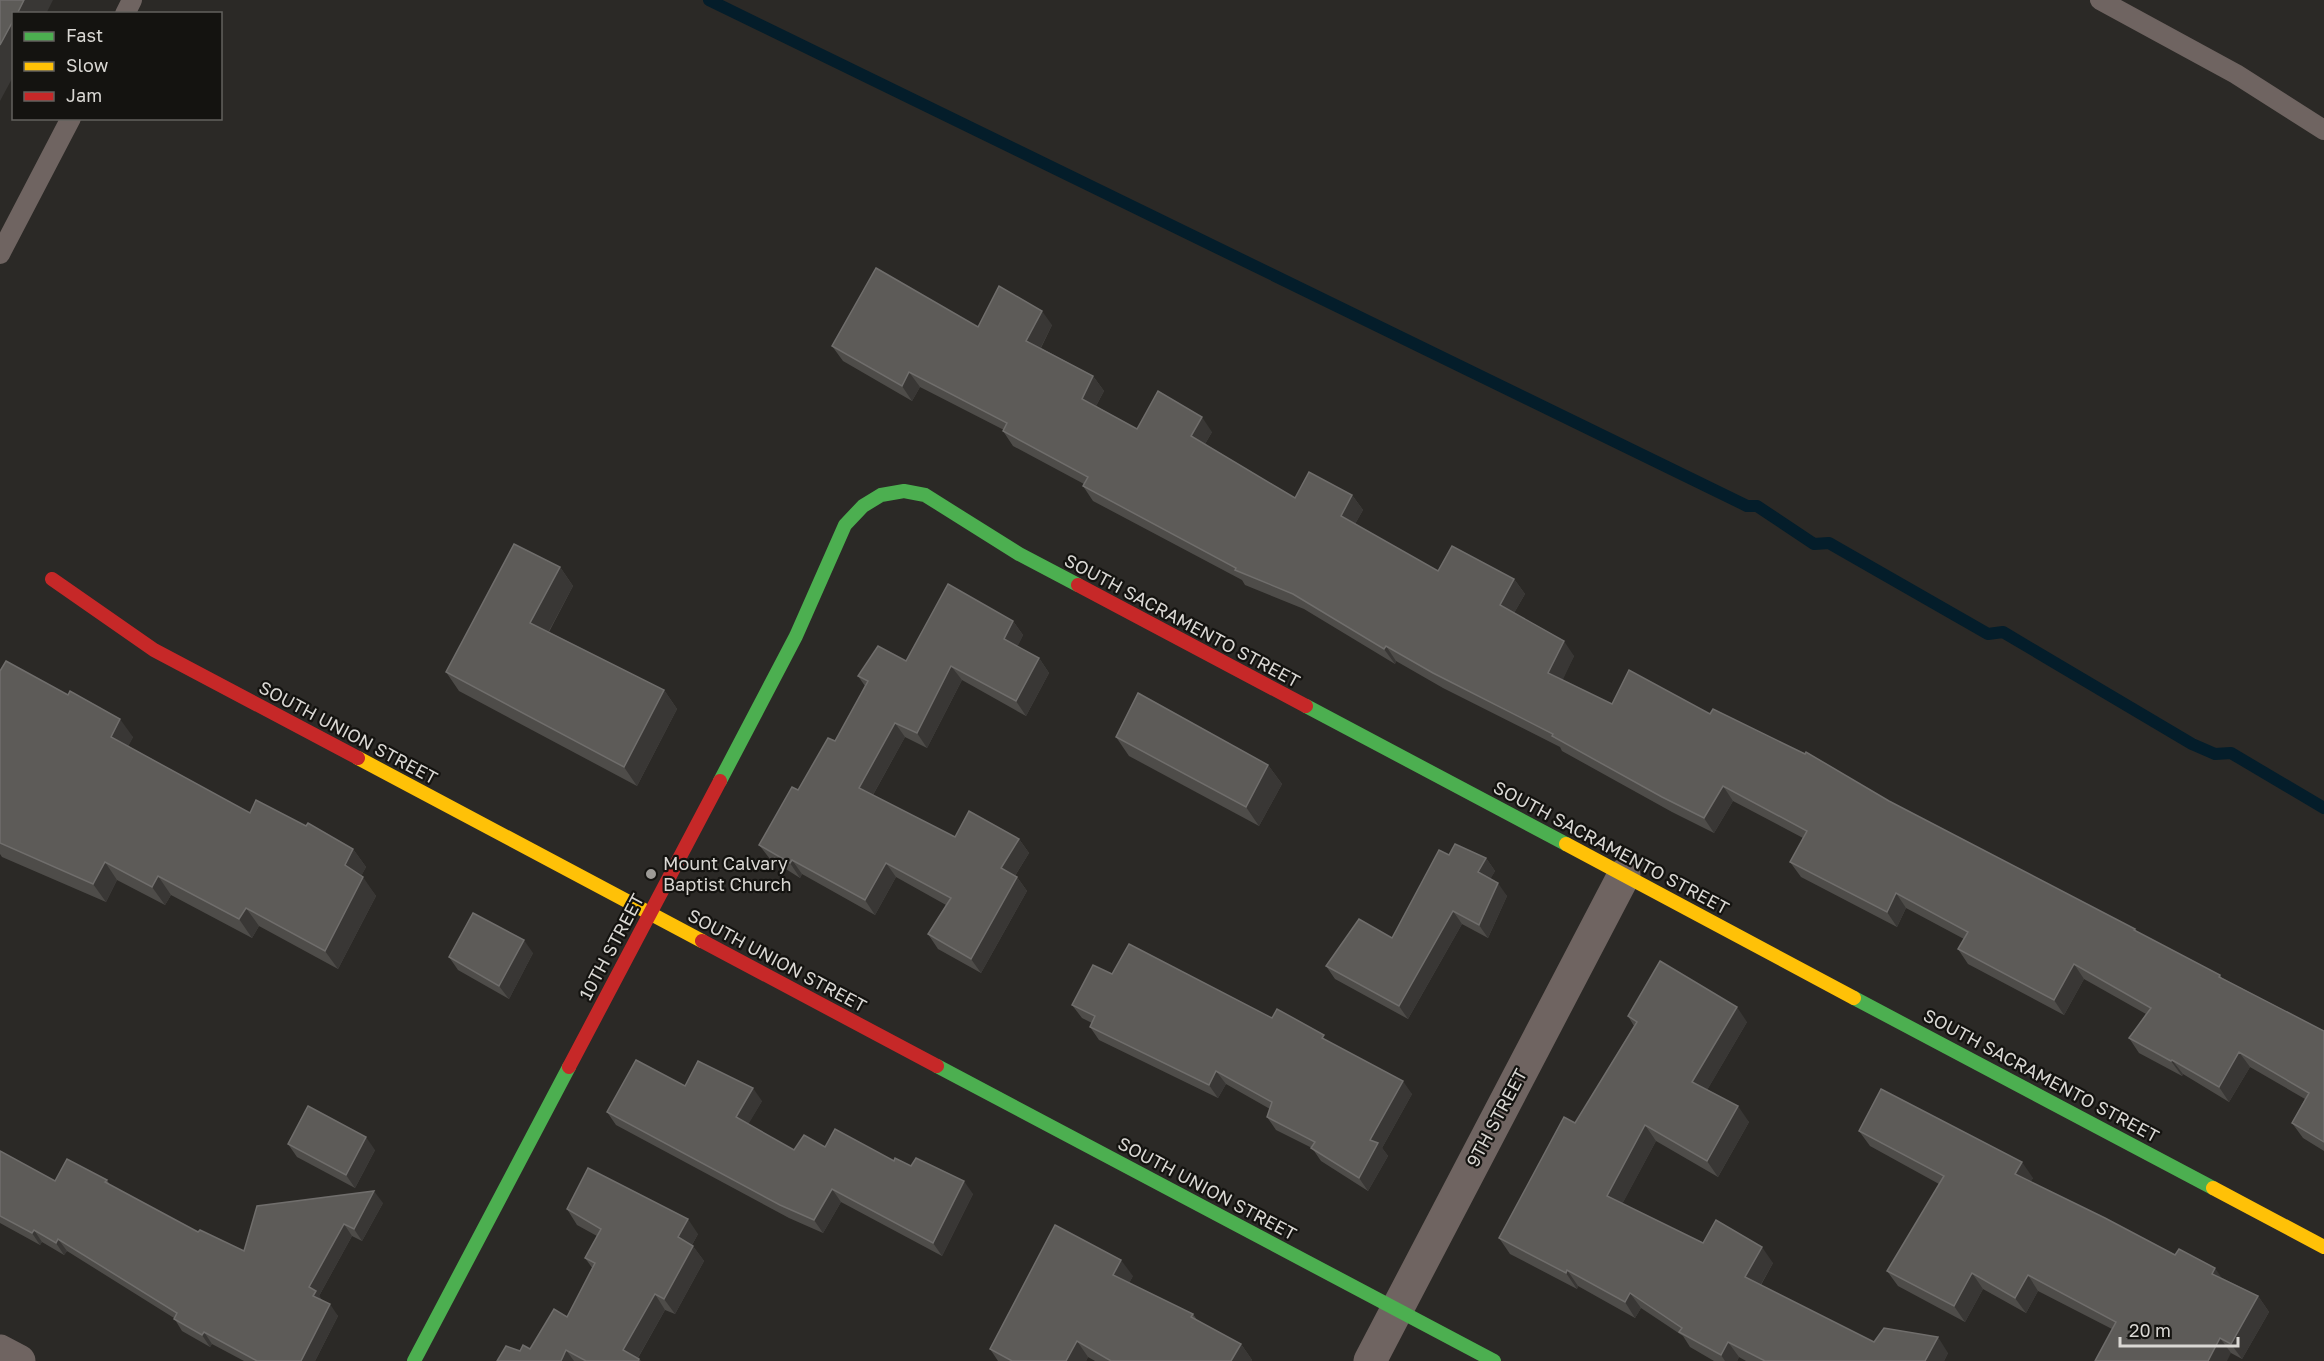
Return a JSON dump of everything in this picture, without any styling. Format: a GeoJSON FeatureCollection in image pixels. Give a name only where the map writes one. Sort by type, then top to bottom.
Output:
{"type":"FeatureCollection","features":[{"type":"Feature","properties":{"kind":"street","name":"SOUTH SACRAMENTO STREET"},"geometry":{"type":"LineString","coordinates":[[881,495],[904,491],[926,495],[1018,554],[2324,1247]]}},
{"type":"Feature","properties":{"kind":"street","name":"10TH STREET"},"geometry":{"type":"LineString","coordinates":[[414,1361],[796,636],[845,525],[862,506],[881,495]]}},
{"type":"Feature","properties":{"kind":"street","name":"SOUTH UNION STREET"},"geometry":{"type":"LineString","coordinates":[[52,579],[154,650],[1494,1361]]}},
{"type":"Feature","properties":{"kind":"street","name":"9TH STREET"},"geometry":{"type":"LineString","coordinates":[[1370,1361],[1624,875]]}},
{"type":"Feature","properties":{"kind":"street"},"geometry":{"type":"LineString","coordinates":[[0,1351],[19,1361]]}},
{"type":"Feature","properties":{"kind":"lane"},"geometry":{"type":"LineString","coordinates":[[2100,0],[2236,74],[2324,130]]}},
{"type":"Feature","properties":{"kind":"lane"},"geometry":{"type":"LineString","coordinates":[[0,254],[69,120]]}},
{"type":"Feature","properties":{"kind":"building"},"geometry":{"type":"Polygon","coordinates":[[[0,0],[24,0],[18,12],[12,12],[12,23],[0,45],[0,0]]]}},
{"type":"Feature","properties":{"kind":"building"},"geometry":{"type":"Polygon","coordinates":[[[876,268],[978,327],[999,286],[1042,311],[1026,341],[1093,376],[1082,399],[1137,429],[1158,391],[1202,417],[1191,436],[1295,498],[1309,472],[1352,495],[1341,516],[1438,571],[1452,546],[1514,579],[1500,605],[1564,641],[1548,673],[1612,704],[1629,670],[1710,714],[1713,709],[1805,754],[1806,752],[1889,801],[2135,929],[2220,975],[2219,977],[2324,1031],[2324,1142],[2292,1123],[2309,1093],[2239,1052],[2219,1087],[2129,1038],[2151,1008],[2074,964],[2054,1000],[1958,949],[1968,932],[1896,893],[1887,912],[1790,862],[1807,831],[1723,786],[1704,818],[1552,736],[1553,734],[1433,673],[1386,646],[1384,649],[1293,594],[1235,570],[1236,568],[1083,486],[1088,477],[1003,431],[1007,423],[909,372],[902,386],[832,346],[876,268]]]}},
{"type":"Feature","properties":{"kind":"building"},"geometry":{"type":"Polygon","coordinates":[[[514,544],[560,567],[530,623],[664,690],[624,767],[446,672],[514,544]]]}},
{"type":"Feature","properties":{"kind":"building"},"geometry":{"type":"Polygon","coordinates":[[[948,584],[1013,621],[1004,639],[1039,658],[1016,701],[951,666],[917,733],[895,723],[859,788],[955,837],[969,811],[1019,839],[1001,868],[1017,877],[971,959],[928,934],[951,898],[886,863],[865,900],[792,860],[790,863],[759,845],[792,787],[798,790],[828,738],[835,741],[868,681],[858,676],[878,646],[906,661],[948,584]]]}},
{"type":"Feature","properties":{"kind":"building"},"geometry":{"type":"Polygon","coordinates":[[[6,661],[68,695],[70,691],[120,719],[111,737],[250,813],[256,800],[306,826],[308,823],[353,849],[345,865],[363,877],[325,951],[246,908],[239,919],[158,876],[152,887],[105,862],[93,884],[0,843],[0,671],[6,661]]]}},
{"type":"Feature","properties":{"kind":"building"},"geometry":{"type":"Polygon","coordinates":[[[1138,693],[1268,765],[1246,807],[1116,737],[1138,693]]]}},
{"type":"Feature","properties":{"kind":"building"},"geometry":{"type":"Polygon","coordinates":[[[1455,844],[1486,858],[1478,872],[1498,883],[1479,925],[1453,911],[1399,1006],[1326,966],[1359,919],[1392,938],[1439,850],[1449,855],[1455,844]]]}},
{"type":"Feature","properties":{"kind":"building"},"geometry":{"type":"Polygon","coordinates":[[[473,913],[524,940],[499,986],[449,957],[473,913]]]}},
{"type":"Feature","properties":{"kind":"building"},"geometry":{"type":"Polygon","coordinates":[[[1129,944],[1272,1018],[1277,1009],[1324,1035],[1322,1038],[1403,1081],[1370,1140],[1378,1143],[1359,1178],[1311,1148],[1315,1142],[1267,1117],[1272,1102],[1216,1071],[1209,1085],[1090,1027],[1095,1016],[1072,1005],[1093,965],[1112,974],[1129,944]]]}},
{"type":"Feature","properties":{"kind":"building"},"geometry":{"type":"Polygon","coordinates":[[[1660,961],[1737,1007],[1692,1082],[1738,1106],[1707,1161],[1645,1125],[1607,1196],[1703,1243],[1716,1220],[1762,1247],[1745,1277],[1874,1342],[1884,1328],[1938,1337],[1925,1361],[1765,1361],[1728,1342],[1721,1355],[1679,1332],[1682,1328],[1630,1293],[1625,1302],[1567,1270],[1566,1273],[1499,1238],[1564,1117],[1575,1123],[1637,1022],[1628,1016],[1660,961]]]}},
{"type":"Feature","properties":{"kind":"building"},"geometry":{"type":"Polygon","coordinates":[[[636,1060],[685,1086],[698,1061],[753,1088],[736,1117],[794,1150],[804,1135],[825,1147],[835,1129],[894,1161],[895,1158],[911,1166],[916,1158],[964,1181],[933,1243],[832,1189],[814,1220],[780,1205],[607,1112],[636,1060]]]}},
{"type":"Feature","properties":{"kind":"building"},"geometry":{"type":"Polygon","coordinates":[[[1881,1089],[2022,1162],[2015,1174],[2175,1255],[2179,1249],[2215,1268],[2212,1274],[2258,1296],[2231,1344],[2220,1338],[2208,1361],[2095,1361],[2116,1322],[2028,1275],[2015,1298],[1972,1273],[1954,1306],[1887,1271],[1944,1176],[1859,1131],[1881,1089]]]}},
{"type":"Feature","properties":{"kind":"building"},"geometry":{"type":"Polygon","coordinates":[[[308,1106],[366,1137],[346,1175],[288,1144],[308,1106]]]}},
{"type":"Feature","properties":{"kind":"building"},"geometry":{"type":"Polygon","coordinates":[[[0,1151],[55,1181],[67,1159],[198,1232],[200,1230],[244,1251],[257,1206],[374,1191],[354,1229],[344,1224],[309,1287],[316,1291],[313,1296],[330,1304],[301,1361],[257,1361],[204,1332],[202,1335],[174,1319],[177,1313],[58,1239],[56,1243],[34,1230],[32,1233],[0,1216],[0,1151]]]}},
{"type":"Feature","properties":{"kind":"building"},"geometry":{"type":"Polygon","coordinates":[[[588,1168],[688,1219],[678,1237],[693,1246],[664,1299],[655,1294],[623,1350],[639,1359],[638,1361],[586,1361],[566,1350],[561,1361],[497,1361],[506,1346],[520,1351],[523,1345],[530,1349],[554,1309],[567,1317],[595,1263],[585,1258],[601,1229],[567,1209],[588,1168]]]}},
{"type":"Feature","properties":{"kind":"building"},"geometry":{"type":"Polygon","coordinates":[[[1055,1225],[1121,1260],[1113,1275],[1193,1314],[1191,1317],[1241,1344],[1231,1361],[1111,1361],[1077,1341],[1066,1361],[1012,1361],[990,1349],[1055,1225]]]}},
{"type":"Feature","properties":{"kind":"waterway"},"geometry":{"type":"LineString","coordinates":[[709,0],[1747,506],[1757,506],[1814,544],[1829,543],[1988,634],[2003,632],[2192,744],[2215,754],[2231,753],[2324,808]]}},
{"type":"Feature","properties":{"kind":"traffic: fast"},"geometry":{"type":"LineString","coordinates":[[720,781],[796,636],[845,525],[863,506],[881,495],[904,491],[925,495],[1019,554],[1078,585]]}},
{"type":"Feature","properties":{"kind":"traffic: fast"},"geometry":{"type":"LineString","coordinates":[[1306,706],[1566,844]]}},
{"type":"Feature","properties":{"kind":"traffic: fast"},"geometry":{"type":"LineString","coordinates":[[1854,998],[2213,1188]]}},
{"type":"Feature","properties":{"kind":"traffic: fast"},"geometry":{"type":"LineString","coordinates":[[937,1066],[1494,1361]]}},
{"type":"Feature","properties":{"kind":"traffic: fast"},"geometry":{"type":"LineString","coordinates":[[414,1361],[569,1067]]}},
{"type":"Feature","properties":{"kind":"traffic: slow"},"geometry":{"type":"LineString","coordinates":[[358,758],[702,941]]}},
{"type":"Feature","properties":{"kind":"traffic: slow"},"geometry":{"type":"LineString","coordinates":[[1566,844],[1854,998]]}},
{"type":"Feature","properties":{"kind":"traffic: slow"},"geometry":{"type":"LineString","coordinates":[[2213,1188],[2324,1247]]}},
{"type":"Feature","properties":{"kind":"traffic: jam"},"geometry":{"type":"LineString","coordinates":[[52,579],[154,650],[358,758]]}},
{"type":"Feature","properties":{"kind":"traffic: jam"},"geometry":{"type":"LineString","coordinates":[[1078,585],[1306,706]]}},
{"type":"Feature","properties":{"kind":"traffic: jam"},"geometry":{"type":"LineString","coordinates":[[569,1067],[720,781]]}},
{"type":"Feature","properties":{"kind":"traffic: jam"},"geometry":{"type":"LineString","coordinates":[[702,941],[937,1066]]}},
{"type":"Feature","properties":{"kind":"place","name":"Mount Calvary Baptist Church"},"geometry":{"type":"Point","coordinates":[651,874]}}]}
